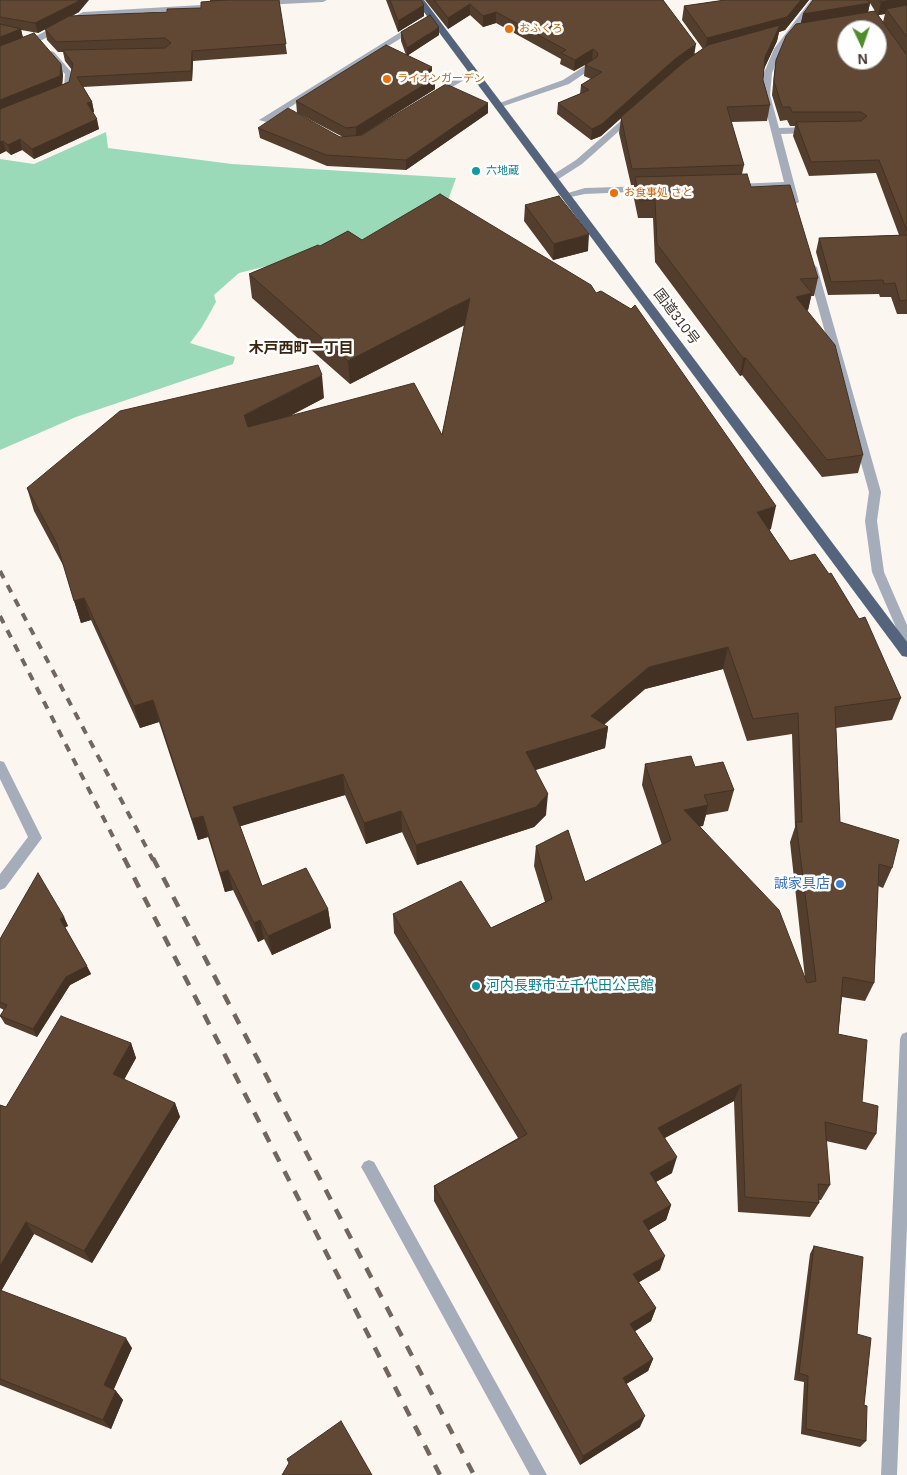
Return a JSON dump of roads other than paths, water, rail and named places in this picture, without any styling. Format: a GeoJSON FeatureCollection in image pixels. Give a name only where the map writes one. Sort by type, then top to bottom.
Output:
{"type":"FeatureCollection","features":[{"type":"Feature","properties":{"kind":"highway","name":"国道310号"},"geometry":{"type":"LineString","coordinates":[[419,0],[907,652]]}},
{"type":"Feature","properties":{"kind":"street"},"geometry":{"type":"LineString","coordinates":[[257,3],[323,0]]}},
{"type":"Feature","properties":{"kind":"street"},"geometry":{"type":"LineString","coordinates":[[798,214],[766,95],[768,73],[778,49],[794,34],[815,0]]}},
{"type":"Feature","properties":{"kind":"street"},"geometry":{"type":"LineString","coordinates":[[0,53],[39,38],[83,14],[228,5]]}},
{"type":"Feature","properties":{"kind":"street"},"geometry":{"type":"LineString","coordinates":[[263,120],[432,16]]}},
{"type":"Feature","properties":{"kind":"street"},"geometry":{"type":"LineString","coordinates":[[19,34],[39,38],[69,74],[68,89],[51,96]]}},
{"type":"Feature","properties":{"kind":"street"},"geometry":{"type":"LineString","coordinates":[[776,38],[794,34]]}},
{"type":"Feature","properties":{"kind":"street"},"geometry":{"type":"LineString","coordinates":[[53,57],[62,57]]}},
{"type":"Feature","properties":{"kind":"street"},"geometry":{"type":"LineString","coordinates":[[498,105],[566,82],[591,65]]}},
{"type":"Feature","properties":{"kind":"street"},"geometry":{"type":"LineString","coordinates":[[426,99],[473,71]]}},
{"type":"Feature","properties":{"kind":"street"},"geometry":{"type":"LineString","coordinates":[[554,178],[579,162],[638,110]]}},
{"type":"Feature","properties":{"kind":"street"},"geometry":{"type":"LineString","coordinates":[[775,131],[821,130]]}},
{"type":"Feature","properties":{"kind":"street"},"geometry":{"type":"LineString","coordinates":[[721,187],[790,185]]}},
{"type":"Feature","properties":{"kind":"street"},"geometry":{"type":"LineString","coordinates":[[566,195],[585,191],[663,188]]}},
{"type":"Feature","properties":{"kind":"street"},"geometry":{"type":"LineString","coordinates":[[808,252],[875,492],[871,521],[878,572],[907,639]]}},
{"type":"Feature","properties":{"kind":"street"},"geometry":{"type":"LineString","coordinates":[[0,766],[34,838],[0,884]]}},
{"type":"Feature","properties":{"kind":"street"},"geometry":{"type":"LineString","coordinates":[[889,1475],[907,1039]]}},
{"type":"Feature","properties":{"kind":"street"},"geometry":{"type":"LineString","coordinates":[[369,1167],[539,1475]]}},
{"type":"Feature","properties":{"kind":"railway"},"geometry":{"type":"LineString","coordinates":[[0,571],[153,860]]}},
{"type":"Feature","properties":{"kind":"railway"},"geometry":{"type":"LineString","coordinates":[[0,616],[125,860]]}},
{"type":"Feature","properties":{"kind":"railway"},"geometry":{"type":"LineString","coordinates":[[124,858],[440,1475]]}},
{"type":"Feature","properties":{"kind":"railway"},"geometry":{"type":"LineString","coordinates":[[153,858],[474,1475]]}},
{"type":"Feature","properties":{"kind":"place","name":"おふくろ"},"geometry":{"type":"Point","coordinates":[509,29]}},
{"type":"Feature","properties":{"kind":"place","name":"ライオンガーデン"},"geometry":{"type":"Point","coordinates":[387,79]}},
{"type":"Feature","properties":{"kind":"place","name":"六地蔵"},"geometry":{"type":"Point","coordinates":[476,171]}},
{"type":"Feature","properties":{"kind":"place","name":"お食事処 さと"},"geometry":{"type":"Point","coordinates":[614,193]}},
{"type":"Feature","properties":{"kind":"place","name":"誠家具店"},"geometry":{"type":"Point","coordinates":[840,884]}},
{"type":"Feature","properties":{"kind":"place","name":"河内長野市立千代田公民館"},"geometry":{"type":"Point","coordinates":[476,986]}},
{"type":"Feature","properties":{"kind":"district","name":"木戸西町一丁目"},"geometry":{"type":"Point","coordinates":[301,349]}}]}
